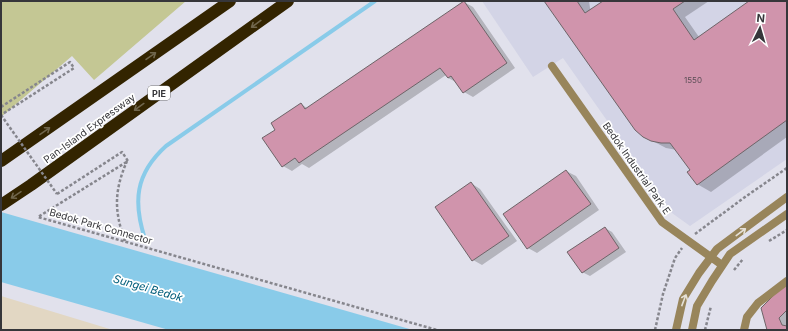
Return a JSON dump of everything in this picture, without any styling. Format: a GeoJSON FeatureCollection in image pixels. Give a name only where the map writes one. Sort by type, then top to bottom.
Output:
{"type":"FeatureCollection","features":[{"type":"Feature","properties":{"kind":"highway"},"geometry":{"type":"LineString","coordinates":[[1,161],[230,1]]}},
{"type":"Feature","properties":{"kind":"highway","name":"Pan-Island Expressway"},"geometry":{"type":"LineString","coordinates":[[1,205],[288,1]]}},
{"type":"Feature","properties":{"kind":"street","name":"Bedok Industrial Park E"},"geometry":{"type":"LineString","coordinates":[[552,66],[662,222],[722,265]]}},
{"type":"Feature","properties":{"kind":"street"},"geometry":{"type":"LineString","coordinates":[[676,330],[683,299],[699,273],[717,249],[787,197]]}},
{"type":"Feature","properties":{"kind":"street"},"geometry":{"type":"LineString","coordinates":[[692,330],[697,306],[730,254],[787,214]]}},
{"type":"Feature","properties":{"kind":"street"},"geometry":{"type":"LineString","coordinates":[[744,330],[747,318],[758,303],[787,281]]}},
{"type":"Feature","properties":{"kind":"path","name":"Bedok Park Connector"},"geometry":{"type":"LineString","coordinates":[[1,108],[70,62],[74,68],[1,115],[57,194],[122,152],[128,161],[38,217],[437,330]]}},
{"type":"Feature","properties":{"kind":"path"},"geometry":{"type":"LineString","coordinates":[[126,242],[119,222],[117,200],[120,180],[128,161]]}},
{"type":"Feature","properties":{"kind":"path"},"geometry":{"type":"LineString","coordinates":[[655,330],[663,294],[675,258],[679,251],[699,230],[787,168]]}},
{"type":"Feature","properties":{"kind":"path"},"geometry":{"type":"LineString","coordinates":[[769,242],[787,230]]}},
{"type":"Feature","properties":{"kind":"path"},"geometry":{"type":"LineString","coordinates":[[732,272],[745,257]]}},
{"type":"Feature","properties":{"kind":"path"},"geometry":{"type":"LineString","coordinates":[[705,330],[710,308],[713,303]]}},
{"type":"Feature","properties":{"kind":"shaded area"},"geometry":{"type":"Polygon","coordinates":[[[482,1],[787,1],[787,159],[690,226],[672,213],[563,58],[533,77],[482,1]]]}},
{"type":"Feature","properties":{"kind":"shaded area"},"geometry":{"type":"Polygon","coordinates":[[[1,296],[113,330],[1,330],[1,296]]]}},
{"type":"Feature","properties":{"kind":"green space"},"geometry":{"type":"Polygon","coordinates":[[[1,1],[186,1],[94,80],[72,56],[1,117],[1,1]]]}},
{"type":"Feature","properties":{"kind":"water","name":"Sungei Bedok"},"geometry":{"type":"Polygon","coordinates":[[[1,212],[413,330],[169,330],[1,282],[1,212]]]}},
{"type":"Feature","properties":{"kind":"building"},"geometry":{"type":"Polygon","coordinates":[[[464,1],[507,63],[463,93],[451,76],[448,78],[440,68],[299,163],[295,158],[282,167],[262,138],[275,130],[271,123],[301,103],[305,109],[464,1]]]}},
{"type":"Feature","properties":{"kind":"building"},"geometry":{"type":"Polygon","coordinates":[[[544,1],[577,1],[585,13],[603,1],[685,1],[673,9],[694,40],[749,1],[787,1],[787,120],[697,185],[687,172],[690,170],[670,143],[651,141],[643,137],[635,130],[544,1]]]}},
{"type":"Feature","properties":{"kind":"building"},"geometry":{"type":"Polygon","coordinates":[[[566,170],[591,204],[527,249],[503,214],[566,170]]]}},
{"type":"Feature","properties":{"kind":"building"},"geometry":{"type":"Polygon","coordinates":[[[471,182],[509,236],[472,261],[435,207],[471,182]]]}},
{"type":"Feature","properties":{"kind":"building"},"geometry":{"type":"Polygon","coordinates":[[[605,227],[619,248],[582,273],[567,252],[605,227]]]}},
{"type":"Feature","properties":{"kind":"building"},"geometry":{"type":"Polygon","coordinates":[[[787,282],[787,310],[779,318],[782,325],[787,326],[787,330],[767,330],[761,308],[787,282]]]}},
{"type":"Feature","properties":{"kind":"waterway"},"geometry":{"type":"LineString","coordinates":[[145,239],[139,213],[139,189],[148,167],[166,146],[375,1]]}}]}
